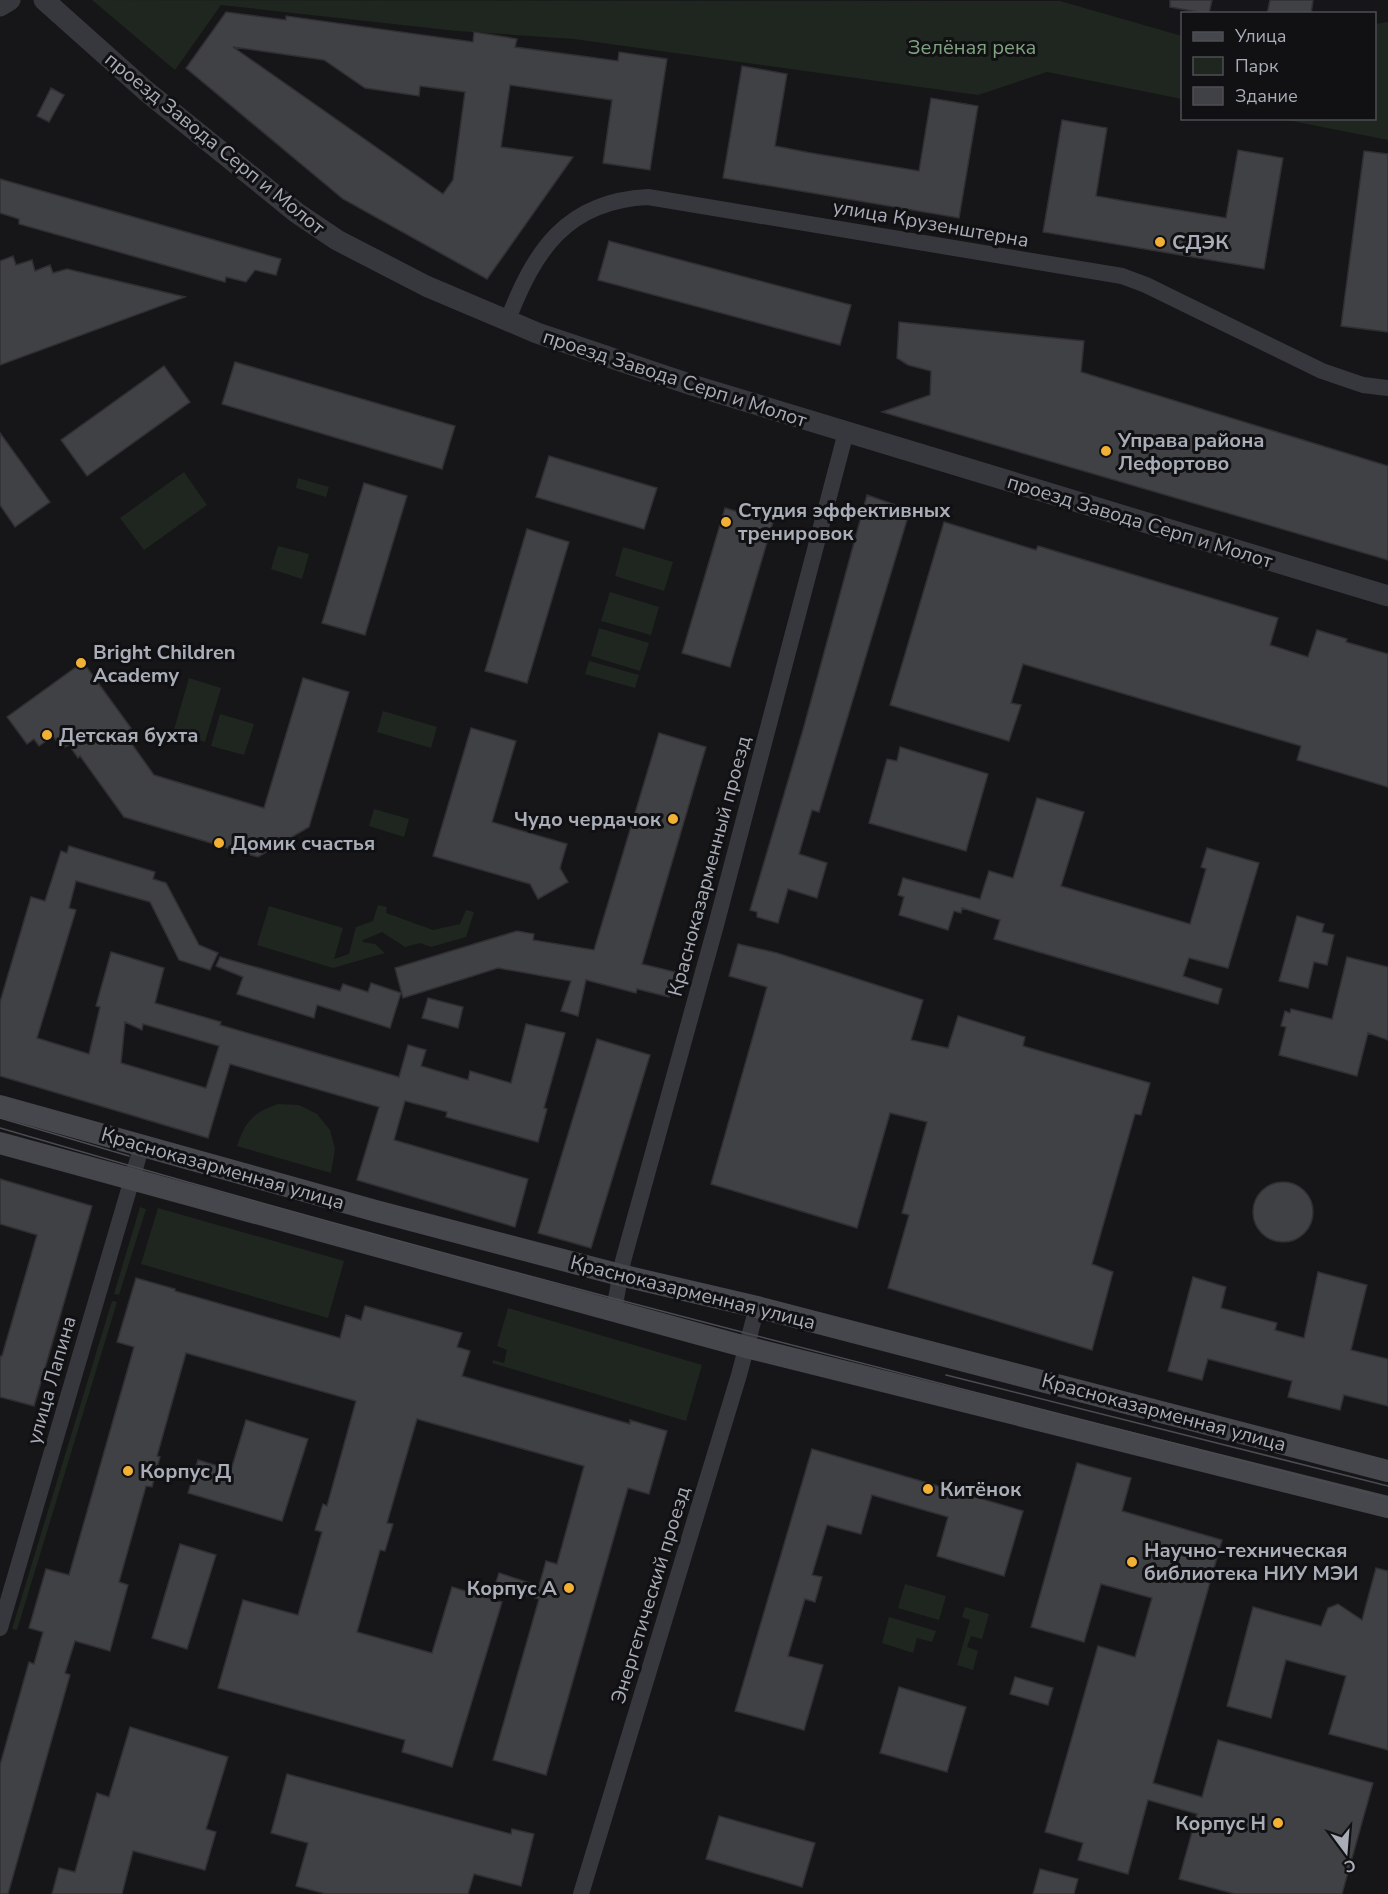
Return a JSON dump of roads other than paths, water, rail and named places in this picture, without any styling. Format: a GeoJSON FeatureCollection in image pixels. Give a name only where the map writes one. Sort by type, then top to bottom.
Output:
{"type":"FeatureCollection","features":[{"type":"Feature","properties":{"kind":"main road","name":"Красноказарменная улица"},"geometry":{"type":"LineString","coordinates":[[0,1106],[376,1211],[620,1275],[757,1307],[1388,1471]]}},
{"type":"Feature","properties":{"kind":"main road","name":"Красноказарменная улица"},"geometry":{"type":"LineString","coordinates":[[0,1143],[747,1347],[1388,1507]]}},
{"type":"Feature","properties":{"kind":"street"},"geometry":{"type":"LineString","coordinates":[[0,6],[10,0]]}},
{"type":"Feature","properties":{"kind":"street","name":"проезд Завода Серп и Молот"},"geometry":{"type":"LineString","coordinates":[[44,0],[146,91],[297,213],[337,240],[399,273],[507,322],[692,385],[1388,596]]}},
{"type":"Feature","properties":{"kind":"street","name":"улица Крузенштерна"},"geometry":{"type":"LineString","coordinates":[[507,322],[537,261],[559,230],[584,211],[602,204],[648,197],[1122,276],[1146,285],[1322,371],[1363,385],[1388,388]]}},
{"type":"Feature","properties":{"kind":"street","name":"Красноказарменный проезд"},"geometry":{"type":"LineString","coordinates":[[614,1310],[620,1275],[716,925],[846,432]]}},
{"type":"Feature","properties":{"kind":"street","name":"улица Лапина"},"geometry":{"type":"LineString","coordinates":[[0,1628],[142,1144]]}},
{"type":"Feature","properties":{"kind":"street","name":"Энергетический проезд"},"geometry":{"type":"LineString","coordinates":[[581,1894],[747,1347],[757,1307]]}},
{"type":"Feature","properties":{"kind":"tram line"},"geometry":{"type":"LineString","coordinates":[[0,1118],[129,1156]]}},
{"type":"Feature","properties":{"kind":"tram line"},"geometry":{"type":"LineString","coordinates":[[0,1128],[172,1178],[519,1273],[1388,1498]]}},
{"type":"Feature","properties":{"kind":"tram line"},"geometry":{"type":"LineString","coordinates":[[946,1375],[1388,1486]]}},
{"type":"Feature","properties":{"kind":"place","name":"СДЭК"},"geometry":{"type":"Point","coordinates":[1160,242]}},
{"type":"Feature","properties":{"kind":"place","name":"Управа района Лефортово"},"geometry":{"type":"Point","coordinates":[1106,451]}},
{"type":"Feature","properties":{"kind":"place","name":"Студия эффективных тренировок"},"geometry":{"type":"Point","coordinates":[726,522]}},
{"type":"Feature","properties":{"kind":"place","name":"Bright Children Academy"},"geometry":{"type":"Point","coordinates":[81,663]}},
{"type":"Feature","properties":{"kind":"place","name":"Детская бухта"},"geometry":{"type":"Point","coordinates":[47,735]}},
{"type":"Feature","properties":{"kind":"place","name":"Чудо чердачок"},"geometry":{"type":"Point","coordinates":[673,819]}},
{"type":"Feature","properties":{"kind":"place","name":"Домик счастья"},"geometry":{"type":"Point","coordinates":[219,843]}},
{"type":"Feature","properties":{"kind":"place","name":"Корпус Д"},"geometry":{"type":"Point","coordinates":[128,1471]}},
{"type":"Feature","properties":{"kind":"place","name":"Китёнок"},"geometry":{"type":"Point","coordinates":[928,1489]}},
{"type":"Feature","properties":{"kind":"place","name":"Научно-техническая библиотека НИУ МЭИ"},"geometry":{"type":"Point","coordinates":[1132,1562]}},
{"type":"Feature","properties":{"kind":"place","name":"Корпус А"},"geometry":{"type":"Point","coordinates":[569,1588]}},
{"type":"Feature","properties":{"kind":"place","name":"Корпус Н"},"geometry":{"type":"Point","coordinates":[1278,1823]}},
{"type":"Feature","properties":{"kind":"park label","name":"Зелёная река"},"geometry":{"type":"Point","coordinates":[972,47]}}]}
